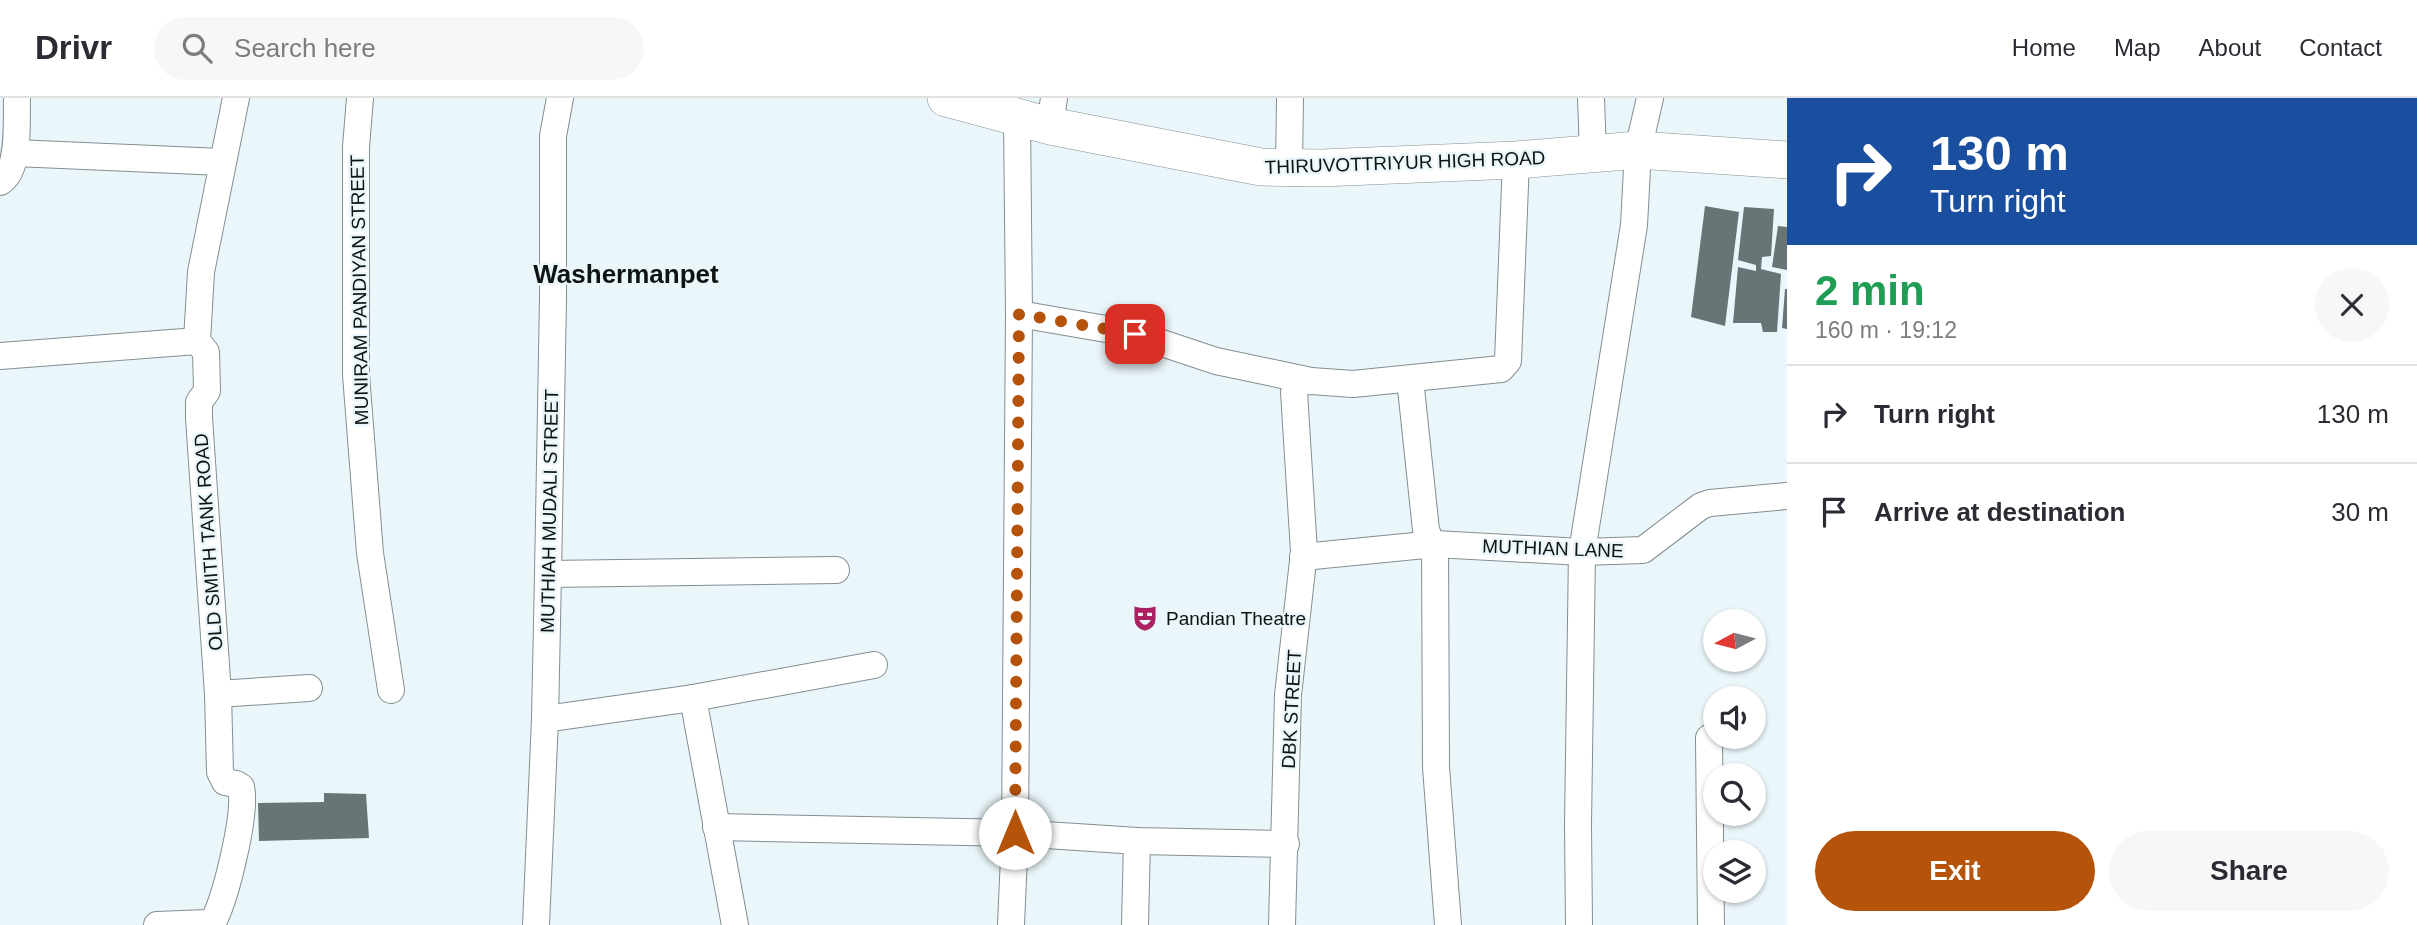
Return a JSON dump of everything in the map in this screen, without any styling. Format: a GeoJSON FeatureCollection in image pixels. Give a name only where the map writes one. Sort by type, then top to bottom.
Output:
{"type":"FeatureCollection","features":[{"type":"Feature","properties":{"kind":"main road","name":"THIRUVOTTRIYUR HIGH ROAD"},"geometry":{"type":"LineString","coordinates":[[946,98],[1040,114],[1261,167],[1516,160],[1638,150],[1787,160]]}},
{"type":"Feature","properties":{"kind":"street"},"geometry":{"type":"LineString","coordinates":[[0,182],[9,174],[15,153],[17,98]]}},
{"type":"Feature","properties":{"kind":"street","name":"OLD SMITH TANK ROAD"},"geometry":{"type":"LineString","coordinates":[[157,925],[206,923],[214,920],[236,842],[243,795],[241,787],[225,782],[220,772],[218,694],[199,418],[199,402],[208,391],[206,352],[197,341],[201,272],[236,98]]}},
{"type":"Feature","properties":{"kind":"street","name":"MUNIRAM PANDIYAN STREET"},"geometry":{"type":"LineString","coordinates":[[360,98],[356,147],[356,375],[370,553],[391,690]]}},
{"type":"Feature","properties":{"kind":"street","name":"MUTHIAH MUDALI STREET"},"geometry":{"type":"LineString","coordinates":[[536,925],[545,719],[553,298],[553,136],[560,98]]}},
{"type":"Feature","properties":{"kind":"street"},"geometry":{"type":"LineString","coordinates":[[1289,168],[1290,98]]}},
{"type":"Feature","properties":{"kind":"street"},"geometry":{"type":"LineString","coordinates":[[1591,98],[1592,155]]}},
{"type":"Feature","properties":{"kind":"street"},"geometry":{"type":"LineString","coordinates":[[1579,925],[1582,552],[1634,225],[1638,150],[1650,98]]}},
{"type":"Feature","properties":{"kind":"street"},"geometry":{"type":"LineString","coordinates":[[1012,925],[1019,314],[1040,114]]}},
{"type":"Feature","properties":{"kind":"street"},"geometry":{"type":"LineString","coordinates":[[15,153],[222,162]]}},
{"type":"Feature","properties":{"kind":"street"},"geometry":{"type":"LineString","coordinates":[[1019,314],[1135,334],[1216,361],[1311,381],[1353,384],[1497,370],[1507,364],[1516,160]]}},
{"type":"Feature","properties":{"kind":"street"},"geometry":{"type":"LineString","coordinates":[[0,356],[197,341]]}},
{"type":"Feature","properties":{"kind":"street"},"geometry":{"type":"LineString","coordinates":[[1410,379],[1426,530],[1435,544],[1436,767],[1448,925]]}},
{"type":"Feature","properties":{"kind":"street","name":"DBK STREET"},"geometry":{"type":"LineString","coordinates":[[1282,925],[1288,695],[1303,557],[1294,392],[1299,382],[1311,381]]}},
{"type":"Feature","properties":{"kind":"street","name":"MUTHIAN LANE"},"geometry":{"type":"LineString","coordinates":[[1303,557],[1435,544],[1582,552],[1643,550],[1702,506],[1710,503],[1787,496]]}},
{"type":"Feature","properties":{"kind":"street"},"geometry":{"type":"LineString","coordinates":[[548,574],[836,570]]}},
{"type":"Feature","properties":{"kind":"street"},"geometry":{"type":"LineString","coordinates":[[545,719],[693,698],[874,665]]}},
{"type":"Feature","properties":{"kind":"street"},"geometry":{"type":"LineString","coordinates":[[218,694],[309,688]]}},
{"type":"Feature","properties":{"kind":"street"},"geometry":{"type":"LineString","coordinates":[[693,698],[735,925]]}},
{"type":"Feature","properties":{"kind":"street"},"geometry":{"type":"LineString","coordinates":[[1709,749],[1711,925]]}},
{"type":"Feature","properties":{"kind":"street"},"geometry":{"type":"LineString","coordinates":[[716,827],[1015,833],[1137,841],[1286,844]]}},
{"type":"Feature","properties":{"kind":"street"},"geometry":{"type":"LineString","coordinates":[[1135,925],[1137,841]]}},
{"type":"Feature","properties":{"kind":"building"},"geometry":{"type":"Polygon","coordinates":[[[1705,206],[1739,212],[1725,326],[1691,317],[1705,206]]]}},
{"type":"Feature","properties":{"kind":"building"},"geometry":{"type":"Polygon","coordinates":[[[1744,207],[1774,209],[1771,256],[1762,257],[1761,269],[1781,274],[1777,332],[1763,332],[1761,323],[1733,323],[1738,267],[1756,271],[1756,265],[1738,260],[1744,207]]]}},
{"type":"Feature","properties":{"kind":"building"},"geometry":{"type":"Polygon","coordinates":[[[1778,226],[1787,227],[1787,270],[1772,267],[1778,226]]]}},
{"type":"Feature","properties":{"kind":"building"},"geometry":{"type":"Polygon","coordinates":[[[1787,289],[1787,329],[1782,328],[1787,289]]]}},
{"type":"Feature","properties":{"kind":"building"},"geometry":{"type":"Polygon","coordinates":[[[324,793],[366,794],[369,838],[259,841],[258,803],[324,802],[324,793]]]}},
{"type":"Feature","properties":{"kind":"place","name":"Pandian Theatre"},"geometry":{"type":"Point","coordinates":[1145,618]}},
{"type":"Feature","properties":{"kind":"district","name":"Washermanpet"},"geometry":{"type":"Point","coordinates":[626,274]}},
{"type":"Feature","properties":{"kind":"route"},"geometry":{"type":"LineString","coordinates":[[1015,833],[1019,314],[1135,334]]}}]}
